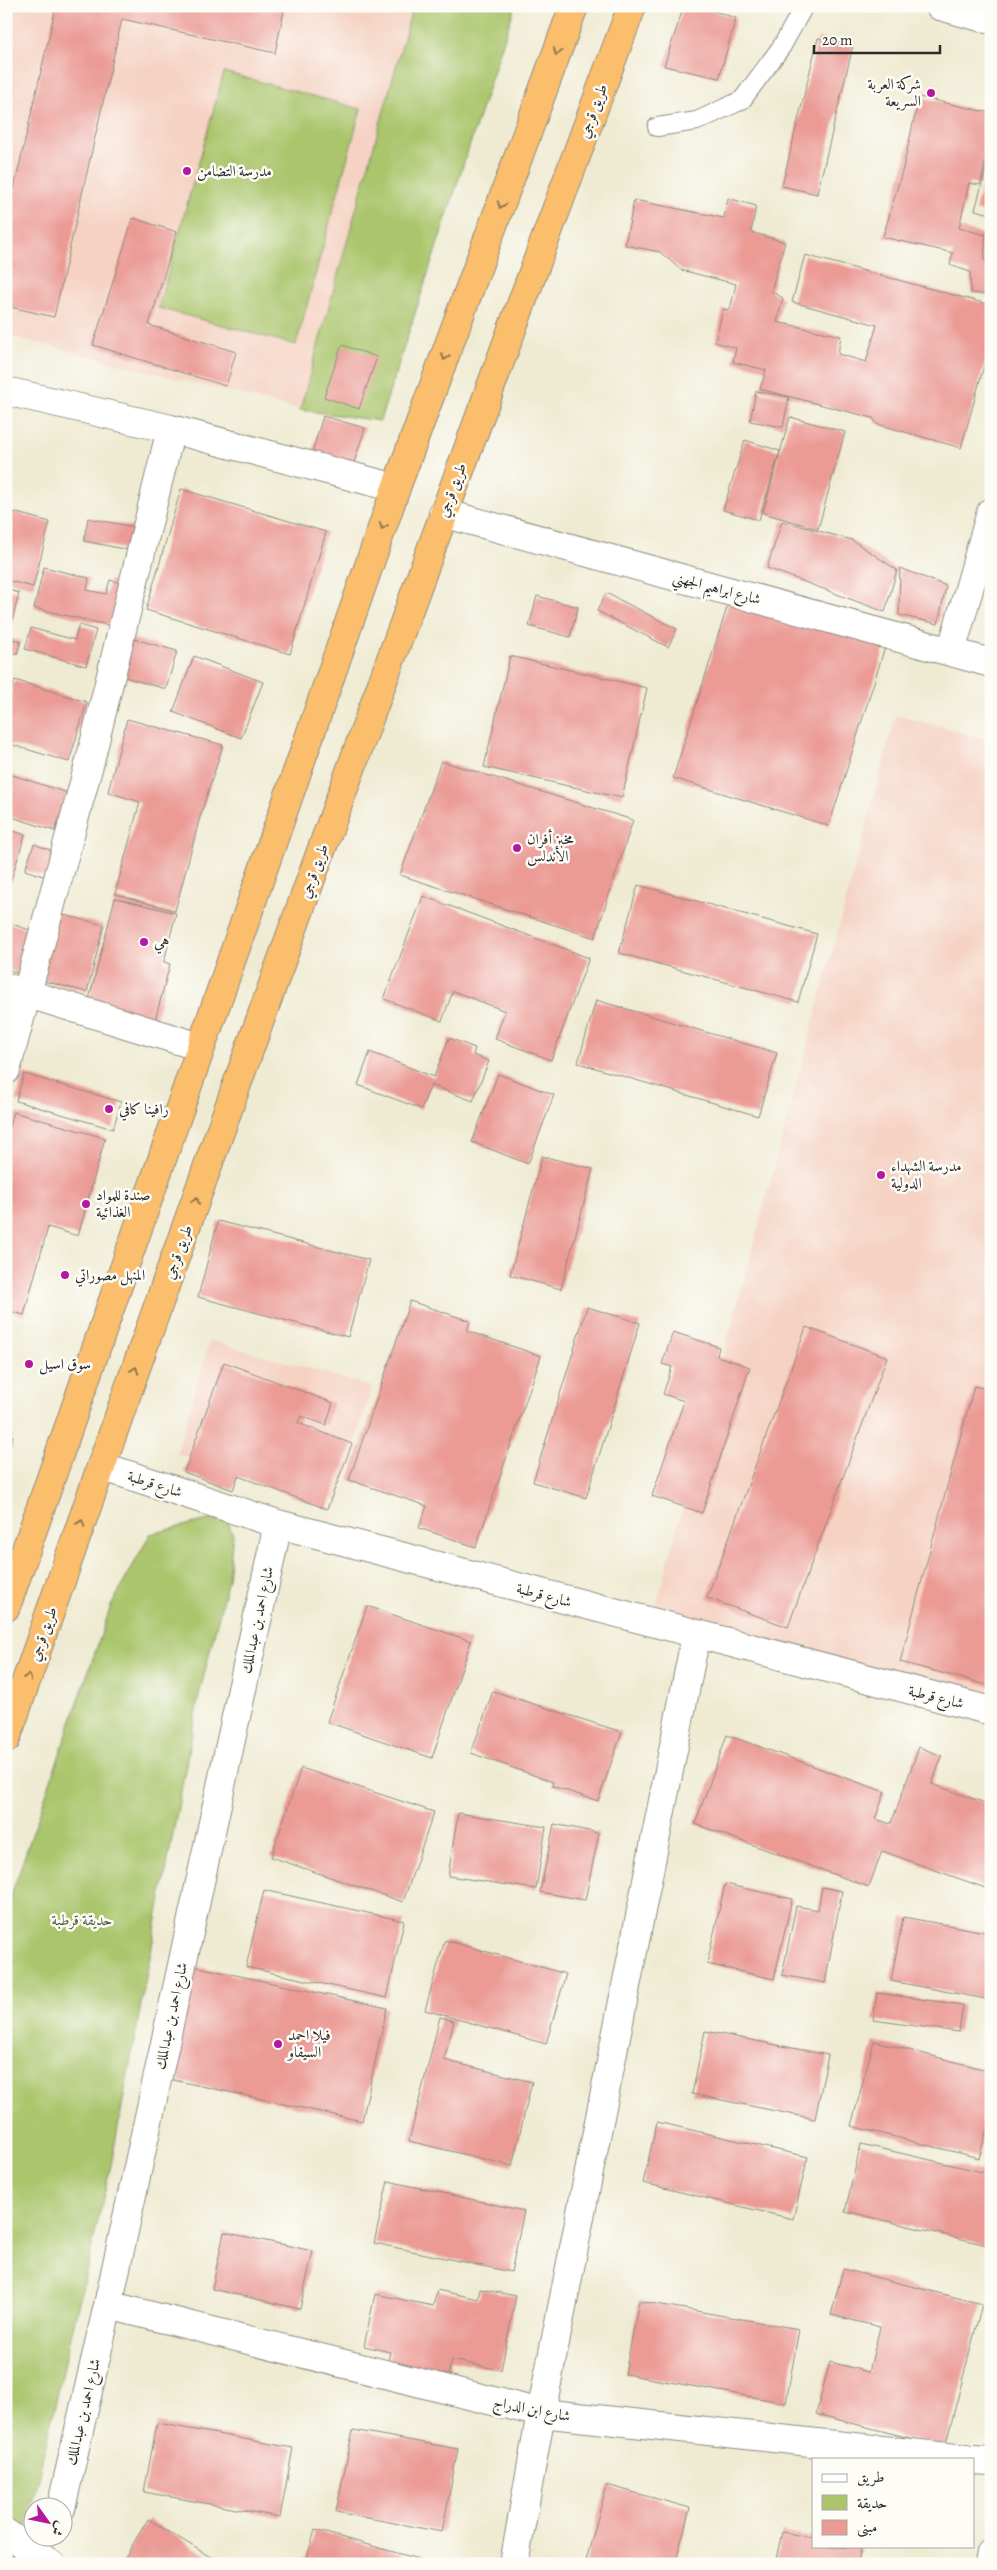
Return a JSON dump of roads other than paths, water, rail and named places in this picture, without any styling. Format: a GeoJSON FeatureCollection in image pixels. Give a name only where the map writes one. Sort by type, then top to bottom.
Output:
{"type":"FeatureCollection","features":[{"type":"Feature","properties":{"kind":"highway"},"geometry":{"type":"LineString","coordinates":[[7,1602],[396,488],[574,6]]}},
{"type":"Feature","properties":{"kind":"highway","name":"طريق قرجي"},"geometry":{"type":"LineString","coordinates":[[6,1739],[101,1466],[443,513],[632,6]]}},
{"type":"Feature","properties":{"kind":"street"},"geometry":{"type":"LineString","coordinates":[[940,6],[991,20]]}},
{"type":"Feature","properties":{"kind":"street"},"geometry":{"type":"LineString","coordinates":[[6,391],[171,429],[396,488]]}},
{"type":"Feature","properties":{"kind":"street"},"geometry":{"type":"LineString","coordinates":[[6,1070],[17,991],[90,761],[171,429]]}},
{"type":"Feature","properties":{"kind":"street"},"geometry":{"type":"LineString","coordinates":[[951,652],[991,512]]}},
{"type":"Feature","properties":{"kind":"street","name":"شارع ابراهيم الجهني"},"geometry":{"type":"LineString","coordinates":[[443,513],[991,663]]}},
{"type":"Feature","properties":{"kind":"street"},"geometry":{"type":"LineString","coordinates":[[17,991],[200,1048]]}},
{"type":"Feature","properties":{"kind":"street","name":"شارع قرطبة"},"geometry":{"type":"LineString","coordinates":[[101,1466],[278,1524],[991,1711]]}},
{"type":"Feature","properties":{"kind":"street","name":"شارع احمد بن عبدالملك"},"geometry":{"type":"LineString","coordinates":[[63,2498],[108,2305],[278,1524]]}},
{"type":"Feature","properties":{"kind":"street"},"geometry":{"type":"LineString","coordinates":[[514,2564],[541,2413],[696,1635]]}},
{"type":"Feature","properties":{"kind":"street","name":"شارع ابن الدراج"},"geometry":{"type":"LineString","coordinates":[[108,2305],[541,2413],[957,2458]]}},
{"type":"Feature","properties":{"kind":"street"},"geometry":{"type":"LineString","coordinates":[[974,2460],[991,2461]]}},
{"type":"Feature","properties":{"kind":"street"},"geometry":{"type":"LineString","coordinates":[[6,2533],[51,2557]]}},
{"type":"Feature","properties":{"kind":"street"},"geometry":{"type":"LineString","coordinates":[[989,2564],[991,2553]]}},
{"type":"Feature","properties":{"kind":"lane"},"geometry":{"type":"LineString","coordinates":[[657,128],[697,121],[742,100],[782,46],[804,6]]}},
{"type":"Feature","properties":{"kind":"place","name":"شركة العربة السريعة"},"geometry":{"type":"Point","coordinates":[931,93]}},
{"type":"Feature","properties":{"kind":"place","name":"مدرسة التضامن"},"geometry":{"type":"Point","coordinates":[187,171]}},
{"type":"Feature","properties":{"kind":"place","name":"مخبز أفران الأندلس"},"geometry":{"type":"Point","coordinates":[517,848]}},
{"type":"Feature","properties":{"kind":"place","name":"هي"},"geometry":{"type":"Point","coordinates":[144,942]}},
{"type":"Feature","properties":{"kind":"place","name":"رافينا كافي"},"geometry":{"type":"Point","coordinates":[109,1109]}},
{"type":"Feature","properties":{"kind":"place","name":"مدرسة الشهداء الدولية"},"geometry":{"type":"Point","coordinates":[881,1175]}},
{"type":"Feature","properties":{"kind":"place","name":"صندة للمواد الغذائية"},"geometry":{"type":"Point","coordinates":[86,1204]}},
{"type":"Feature","properties":{"kind":"place","name":"المنهل مصوراتي"},"geometry":{"type":"Point","coordinates":[65,1275]}},
{"type":"Feature","properties":{"kind":"place","name":"سوق اسيل"},"geometry":{"type":"Point","coordinates":[29,1364]}},
{"type":"Feature","properties":{"kind":"place","name":"فيلا احمد السيفاو"},"geometry":{"type":"Point","coordinates":[278,2044]}},
{"type":"Feature","properties":{"kind":"park label","name":"حديقة قرطبة"},"geometry":{"type":"Point","coordinates":[82,1920]}}]}
